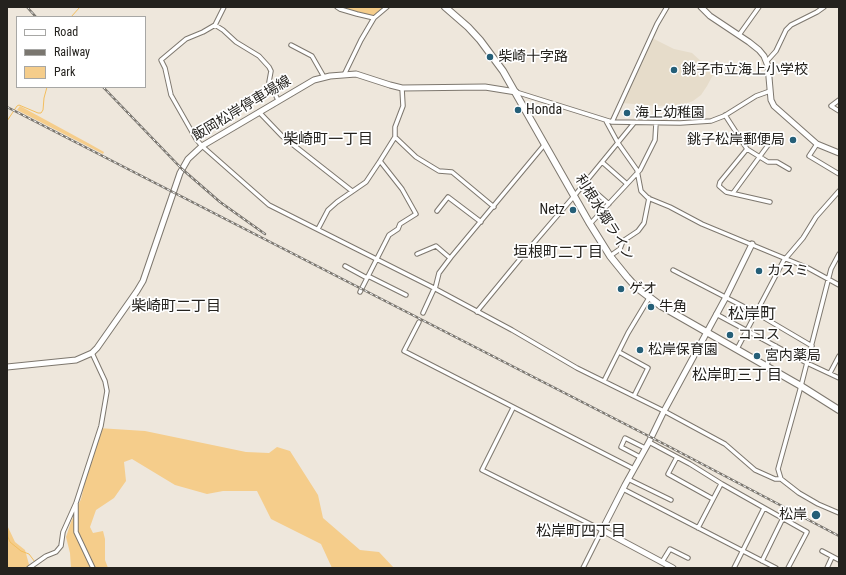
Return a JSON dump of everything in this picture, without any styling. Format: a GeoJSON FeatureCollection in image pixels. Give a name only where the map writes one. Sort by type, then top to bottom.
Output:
{"type":"FeatureCollection","features":[{"type":"Feature","properties":{"kind":"highway","name":"利根水郷ライン"},"geometry":{"type":"LineString","coordinates":[[445,7],[468,27],[493,57],[516,92],[590,224],[610,256],[627,277],[649,298],[661,306],[801,386],[839,410]]}},
{"type":"Feature","properties":{"kind":"main road"},"geometry":{"type":"LineString","coordinates":[[701,7],[710,16],[759,50],[767,61],[771,100],[774,106],[817,144],[839,153]]}},
{"type":"Feature","properties":{"kind":"main road","name":"飯岡松岸停車場線"},"geometry":{"type":"LineString","coordinates":[[7,367],[71,361],[81,359],[92,353],[140,286],[182,169],[188,159],[202,146],[314,80],[324,77],[360,75],[390,86],[402,88],[485,87],[516,92]]}},
{"type":"Feature","properties":{"kind":"main road"},"geometry":{"type":"LineString","coordinates":[[673,568],[602,530],[706,332],[726,297],[752,244]]}},
{"type":"Feature","properties":{"kind":"street"},"geometry":{"type":"LineString","coordinates":[[224,7],[215,25],[203,32],[186,38],[162,60],[171,95],[202,146],[269,205],[377,259],[512,330],[577,368],[725,444],[755,470],[775,479],[781,480],[818,504],[839,513]]}},
{"type":"Feature","properties":{"kind":"street"},"geometry":{"type":"LineString","coordinates":[[337,7],[374,18]]}},
{"type":"Feature","properties":{"kind":"street"},"geometry":{"type":"LineString","coordinates":[[344,75],[351,58],[374,18],[387,7]]}},
{"type":"Feature","properties":{"kind":"street"},"geometry":{"type":"LineString","coordinates":[[612,122],[657,24],[667,7]]}},
{"type":"Feature","properties":{"kind":"street"},"geometry":{"type":"LineString","coordinates":[[739,35],[759,7]]}},
{"type":"Feature","properties":{"kind":"street"},"geometry":{"type":"LineString","coordinates":[[767,61],[776,51],[786,30],[791,25],[824,7]]}},
{"type":"Feature","properties":{"kind":"street"},"geometry":{"type":"LineString","coordinates":[[215,25],[236,42],[259,56],[269,67],[271,71],[269,82],[278,100]]}},
{"type":"Feature","properties":{"kind":"street"},"geometry":{"type":"LineString","coordinates":[[291,45],[312,56],[324,77]]}},
{"type":"Feature","properties":{"kind":"street"},"geometry":{"type":"LineString","coordinates":[[318,229],[328,210],[366,182],[395,137],[395,127],[403,106],[402,88]]}},
{"type":"Feature","properties":{"kind":"street"},"geometry":{"type":"LineString","coordinates":[[516,92],[606,121],[656,123],[711,122],[756,96],[770,91]]}},
{"type":"Feature","properties":{"kind":"street"},"geometry":{"type":"LineString","coordinates":[[839,100],[831,106],[839,111]]}},
{"type":"Feature","properties":{"kind":"street"},"geometry":{"type":"LineString","coordinates":[[259,112],[282,136],[352,191]]}},
{"type":"Feature","properties":{"kind":"street"},"geometry":{"type":"LineString","coordinates":[[725,115],[747,149],[768,162],[776,162],[789,169]]}},
{"type":"Feature","properties":{"kind":"street"},"geometry":{"type":"LineString","coordinates":[[606,121],[638,173],[641,191],[650,198],[702,224],[829,278],[839,285]]}},
{"type":"Feature","properties":{"kind":"street"},"geometry":{"type":"LineString","coordinates":[[477,312],[520,258],[575,196],[634,123]]}},
{"type":"Feature","properties":{"kind":"street"},"geometry":{"type":"LineString","coordinates":[[590,224],[638,173],[648,157],[655,140],[656,123]]}},
{"type":"Feature","properties":{"kind":"street"},"geometry":{"type":"LineString","coordinates":[[395,137],[416,157],[439,171],[452,172],[494,207]]}},
{"type":"Feature","properties":{"kind":"street"},"geometry":{"type":"LineString","coordinates":[[733,193],[774,137]]}},
{"type":"Feature","properties":{"kind":"street"},"geometry":{"type":"LineString","coordinates":[[423,313],[434,289],[439,273],[545,144]]}},
{"type":"Feature","properties":{"kind":"street"},"geometry":{"type":"LineString","coordinates":[[817,144],[809,156],[839,174]]}},
{"type":"Feature","properties":{"kind":"street"},"geometry":{"type":"LineString","coordinates":[[747,149],[719,184],[722,189],[733,193],[770,202]]}},
{"type":"Feature","properties":{"kind":"street"},"geometry":{"type":"LineString","coordinates":[[360,292],[389,235],[398,229],[400,224],[416,214],[402,189],[380,161]]}},
{"type":"Feature","properties":{"kind":"street"},"geometry":{"type":"LineString","coordinates":[[602,162],[627,184]]}},
{"type":"Feature","properties":{"kind":"street"},"geometry":{"type":"LineString","coordinates":[[585,183],[609,204]]}},
{"type":"Feature","properties":{"kind":"street"},"geometry":{"type":"LineString","coordinates":[[737,349],[785,258],[803,238],[816,218],[839,192]]}},
{"type":"Feature","properties":{"kind":"street"},"geometry":{"type":"LineString","coordinates":[[437,211],[448,197],[481,222]]}},
{"type":"Feature","properties":{"kind":"street"},"geometry":{"type":"LineString","coordinates":[[610,256],[620,249],[623,242],[638,231],[644,223],[650,198]]}},
{"type":"Feature","properties":{"kind":"street"},"geometry":{"type":"LineString","coordinates":[[417,254],[436,246],[450,258]]}},
{"type":"Feature","properties":{"kind":"street"},"geometry":{"type":"LineString","coordinates":[[781,480],[778,469],[812,346],[831,269],[839,254]]}},
{"type":"Feature","properties":{"kind":"street"},"geometry":{"type":"LineString","coordinates":[[345,266],[406,295]]}},
{"type":"Feature","properties":{"kind":"street"},"geometry":{"type":"LineString","coordinates":[[673,270],[756,313],[812,346]]}},
{"type":"Feature","properties":{"kind":"street"},"geometry":{"type":"LineString","coordinates":[[604,381],[628,333],[649,298]]}},
{"type":"Feature","properties":{"kind":"street"},"geometry":{"type":"LineString","coordinates":[[716,314],[807,363],[839,378]]}},
{"type":"Feature","properties":{"kind":"street"},"geometry":{"type":"LineString","coordinates":[[419,322],[404,351],[634,469]]}},
{"type":"Feature","properties":{"kind":"street"},"geometry":{"type":"LineString","coordinates":[[766,366],[776,346]]}},
{"type":"Feature","properties":{"kind":"street"},"geometry":{"type":"LineString","coordinates":[[619,352],[648,368],[634,396]]}},
{"type":"Feature","properties":{"kind":"street"},"geometry":{"type":"LineString","coordinates":[[29,568],[46,556],[56,552],[61,546],[63,532],[76,502],[100,426],[107,392],[105,380],[92,353]]}},
{"type":"Feature","properties":{"kind":"street"},"geometry":{"type":"LineString","coordinates":[[830,373],[839,356]]}},
{"type":"Feature","properties":{"kind":"street"},"geometry":{"type":"LineString","coordinates":[[513,408],[482,470],[602,530],[583,568]]}},
{"type":"Feature","properties":{"kind":"street"},"geometry":{"type":"LineString","coordinates":[[640,457],[620,447],[625,438],[646,448]]}},
{"type":"Feature","properties":{"kind":"street"},"geometry":{"type":"LineString","coordinates":[[649,442],[807,532],[788,568]]}},
{"type":"Feature","properties":{"kind":"street"},"geometry":{"type":"LineString","coordinates":[[677,457],[668,474],[713,499]]}},
{"type":"Feature","properties":{"kind":"street"},"geometry":{"type":"LineString","coordinates":[[628,479],[671,500]]}},
{"type":"Feature","properties":{"kind":"street"},"geometry":{"type":"LineString","coordinates":[[698,528],[721,484]]}},
{"type":"Feature","properties":{"kind":"street"},"geometry":{"type":"LineString","coordinates":[[623,489],[776,568]]}},
{"type":"Feature","properties":{"kind":"street"},"geometry":{"type":"LineString","coordinates":[[76,502],[76,532],[93,568]]}},
{"type":"Feature","properties":{"kind":"street"},"geometry":{"type":"LineString","coordinates":[[734,568],[764,508]]}},
{"type":"Feature","properties":{"kind":"street"},"geometry":{"type":"LineString","coordinates":[[762,561],[783,518]]}},
{"type":"Feature","properties":{"kind":"street"},"geometry":{"type":"LineString","coordinates":[[662,562],[670,549],[688,558]]}},
{"type":"Feature","properties":{"kind":"street"},"geometry":{"type":"LineString","coordinates":[[822,551],[839,560]]}},
{"type":"Feature","properties":{"kind":"street"},"geometry":{"type":"LineString","coordinates":[[826,568],[832,557]]}},
{"type":"Feature","properties":{"kind":"shaded area","name":"銚子市立海上小学校"},"geometry":{"type":"Polygon","coordinates":[[[652,38],[674,49],[692,53],[714,73],[701,95],[693,101],[682,105],[656,106],[622,103],[652,38]]]}},
{"type":"Feature","properties":{"kind":"green space"},"geometry":{"type":"Polygon","coordinates":[[[343,7],[383,7],[374,16],[343,7]]]}},
{"type":"Feature","properties":{"kind":"green space"},"geometry":{"type":"Polygon","coordinates":[[[20,106],[104,152],[103,154],[17,110],[20,106]]]}},
{"type":"Feature","properties":{"kind":"green space"},"geometry":{"type":"Polygon","coordinates":[[[98,428],[145,431],[246,452],[269,453],[277,447],[290,451],[318,495],[323,518],[360,550],[379,552],[394,568],[332,568],[321,544],[271,519],[257,491],[223,491],[207,494],[175,485],[132,459],[124,462],[126,481],[114,498],[96,510],[90,527],[93,533],[103,531],[105,539],[105,560],[108,568],[71,568],[70,553],[66,537],[81,499],[98,428]]]}},
{"type":"Feature","properties":{"kind":"green space"},"geometry":{"type":"Polygon","coordinates":[[[7,525],[15,542],[25,550],[30,568],[7,568],[7,525]]]}},
{"type":"Feature","properties":{"kind":"waterway"},"geometry":{"type":"LineString","coordinates":[[72,16],[80,7]]}},
{"type":"Feature","properties":{"kind":"waterway"},"geometry":{"type":"LineString","coordinates":[[7,121],[19,105],[41,113],[43,110],[47,88]]}},
{"type":"Feature","properties":{"kind":"waterway"},"geometry":{"type":"LineString","coordinates":[[7,518],[8,537],[10,542],[21,551],[29,554],[35,562]]}},
{"type":"Feature","properties":{"kind":"railway"},"geometry":{"type":"LineString","coordinates":[[27,7],[35,16]]}},
{"type":"Feature","properties":{"kind":"railway"},"geometry":{"type":"LineString","coordinates":[[104,88],[182,169],[220,202],[265,234]]}},
{"type":"Feature","properties":{"kind":"railway"},"geometry":{"type":"LineString","coordinates":[[7,107],[666,445],[839,536]]}},
{"type":"Feature","properties":{"kind":"place","name":"柴崎十字路"},"geometry":{"type":"Point","coordinates":[490,57]}},
{"type":"Feature","properties":{"kind":"place","name":"銚子市立海上小学校"},"geometry":{"type":"Point","coordinates":[674,70]}},
{"type":"Feature","properties":{"kind":"place","name":"Honda"},"geometry":{"type":"Point","coordinates":[518,110]}},
{"type":"Feature","properties":{"kind":"place","name":"海上幼稚園"},"geometry":{"type":"Point","coordinates":[627,113]}},
{"type":"Feature","properties":{"kind":"place","name":"銚子松岸郵便局"},"geometry":{"type":"Point","coordinates":[793,140]}},
{"type":"Feature","properties":{"kind":"place","name":"Netz"},"geometry":{"type":"Point","coordinates":[573,210]}},
{"type":"Feature","properties":{"kind":"place","name":"カスミ"},"geometry":{"type":"Point","coordinates":[759,271]}},
{"type":"Feature","properties":{"kind":"place","name":"ゲオ"},"geometry":{"type":"Point","coordinates":[621,289]}},
{"type":"Feature","properties":{"kind":"place","name":"牛角"},"geometry":{"type":"Point","coordinates":[651,307]}},
{"type":"Feature","properties":{"kind":"place","name":"ココス"},"geometry":{"type":"Point","coordinates":[730,335]}},
{"type":"Feature","properties":{"kind":"place","name":"松岸保育園"},"geometry":{"type":"Point","coordinates":[640,350]}},
{"type":"Feature","properties":{"kind":"place","name":"宮内薬局"},"geometry":{"type":"Point","coordinates":[757,356]}},
{"type":"Feature","properties":{"kind":"place","name":"松岸"},"geometry":{"type":"Point","coordinates":[816,515]}},
{"type":"Feature","properties":{"kind":"district","name":"柴崎町一丁目"},"geometry":{"type":"Point","coordinates":[328,140]}},
{"type":"Feature","properties":{"kind":"district","name":"垣根町二丁目"},"geometry":{"type":"Point","coordinates":[558,253]}},
{"type":"Feature","properties":{"kind":"district","name":"柴崎町二丁目"},"geometry":{"type":"Point","coordinates":[176,307]}},
{"type":"Feature","properties":{"kind":"district","name":"松岸町"},"geometry":{"type":"Point","coordinates":[752,315]}},
{"type":"Feature","properties":{"kind":"district","name":"松岸町三丁目"},"geometry":{"type":"Point","coordinates":[737,376]}},
{"type":"Feature","properties":{"kind":"district","name":"松岸町四丁目"},"geometry":{"type":"Point","coordinates":[581,532]}}]}
